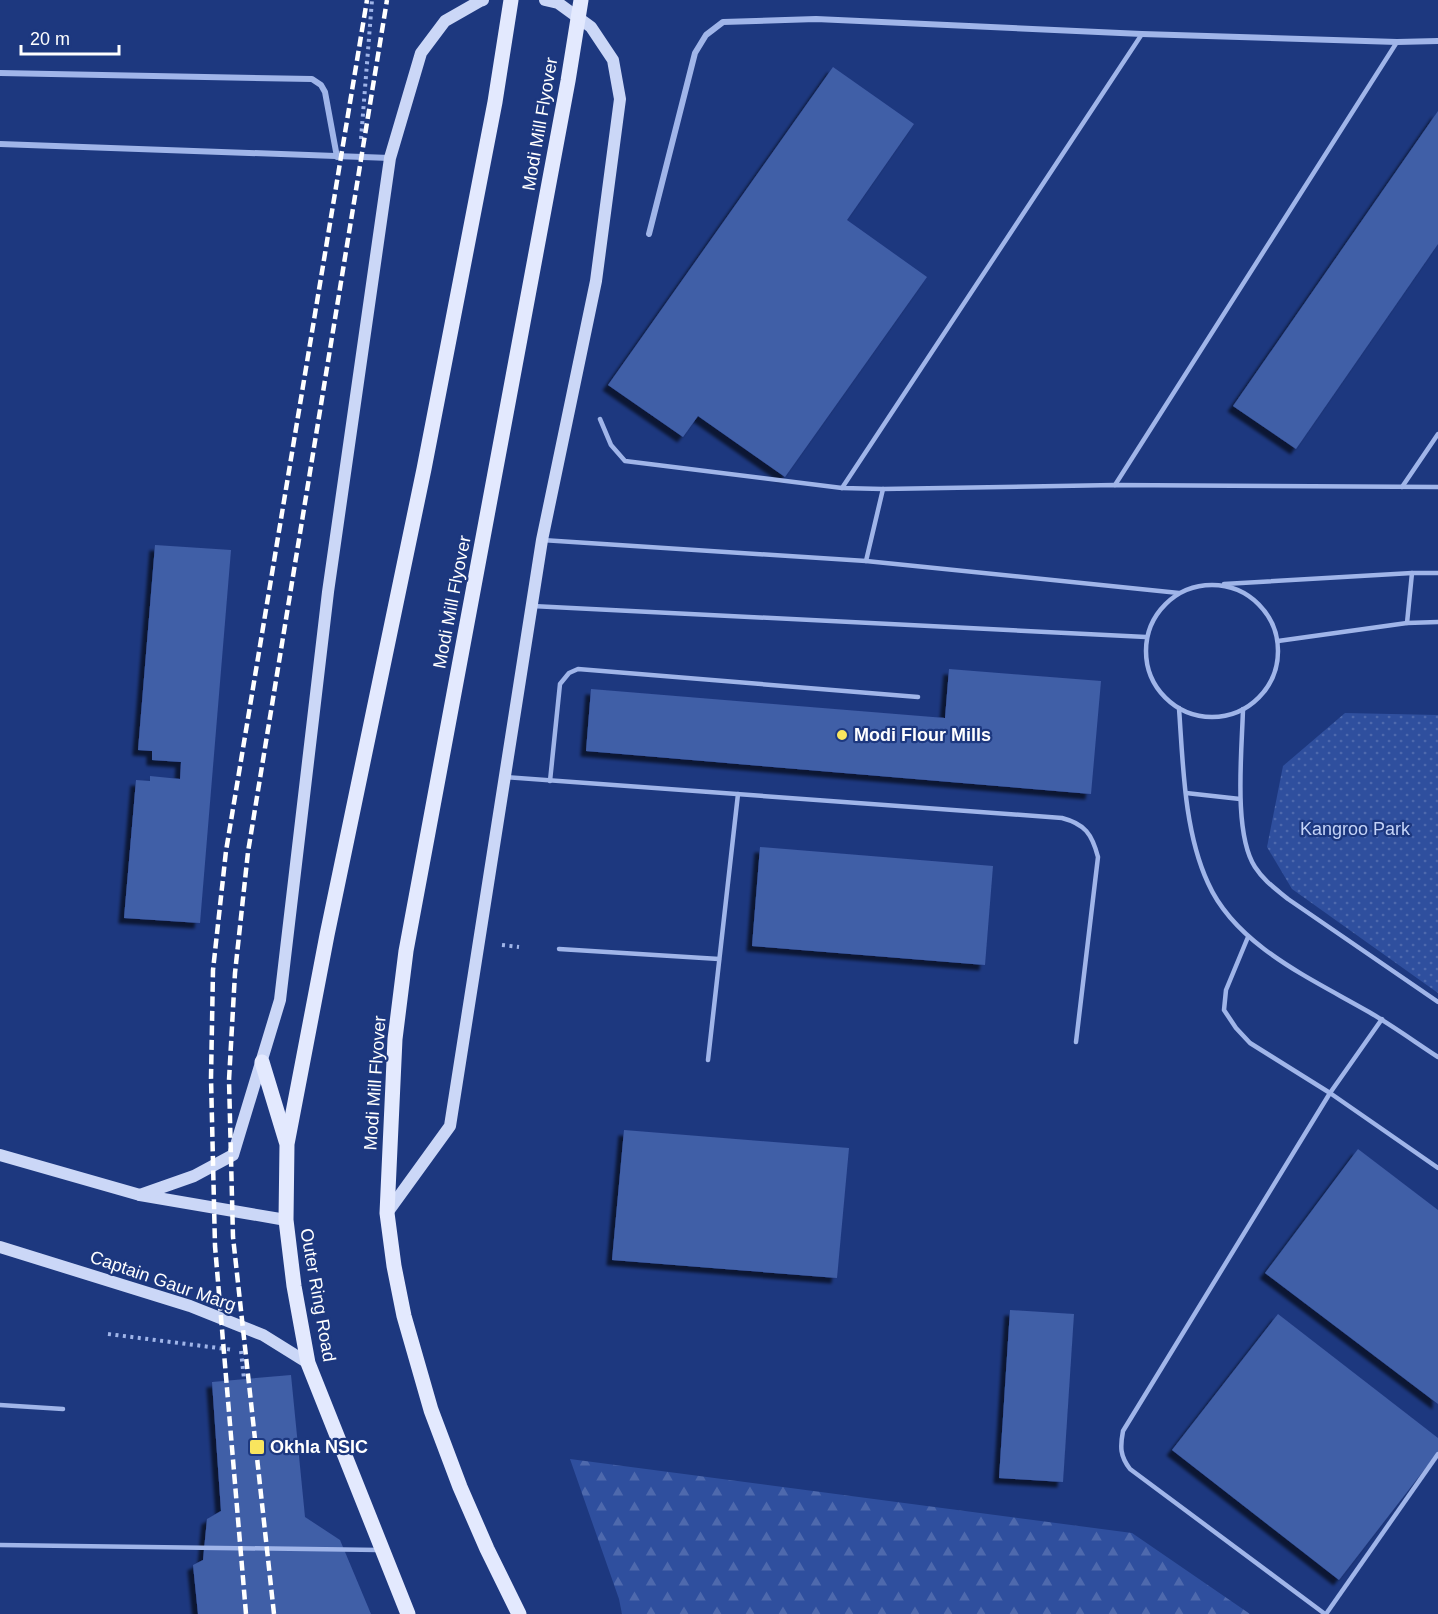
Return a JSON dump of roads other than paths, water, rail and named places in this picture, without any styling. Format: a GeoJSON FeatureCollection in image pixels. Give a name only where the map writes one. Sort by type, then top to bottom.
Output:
{"type":"FeatureCollection","features":[{"type":"Feature","properties":{"kind":"main road"},"geometry":{"type":"LineString","coordinates":[[140,1195],[194,1176],[233,1155],[280,1000],[328,592],[390,158],[421,52],[446,21],[483,0]]}},
{"type":"Feature","properties":{"kind":"main road"},"geometry":{"type":"LineString","coordinates":[[287,1144],[327,936],[424,469],[495,102],[511,0]]}},
{"type":"Feature","properties":{"kind":"main road"},"geometry":{"type":"LineString","coordinates":[[519,1614],[460,1487],[431,1410],[404,1316],[387,1213],[450,1126],[542,540],[596,281],[620,99],[612,60],[591,27],[558,3],[545,0]]}},
{"type":"Feature","properties":{"kind":"main road","name":"Modi Mill Flyover"},"geometry":{"type":"LineString","coordinates":[[387,1213],[395,1039],[406,951],[566,93],[581,0]]}},
{"type":"Feature","properties":{"kind":"main road"},"geometry":{"type":"LineString","coordinates":[[262,1062],[287,1144]]}},
{"type":"Feature","properties":{"kind":"main road","name":"Outer Ring Road"},"geometry":{"type":"LineString","coordinates":[[287,1144],[286,1220],[294,1286],[308,1363],[408,1614]]}},
{"type":"Feature","properties":{"kind":"main road"},"geometry":{"type":"LineString","coordinates":[[0,1155],[140,1195],[286,1220]]}},
{"type":"Feature","properties":{"kind":"main road","name":"Captain Gaur Marg"},"geometry":{"type":"LineString","coordinates":[[0,1247],[190,1306],[262,1335],[308,1363]]}},
{"type":"Feature","properties":{"kind":"street"},"geometry":{"type":"LineString","coordinates":[[649,234],[695,53],[706,35],[723,22],[816,19],[1142,34],[1397,42],[1438,41]]}},
{"type":"Feature","properties":{"kind":"street"},"geometry":{"type":"LineString","coordinates":[[0,73],[312,79],[321,85],[325,92],[337,157]]}},
{"type":"Feature","properties":{"kind":"street"},"geometry":{"type":"LineString","coordinates":[[0,144],[390,158]]}},
{"type":"Feature","properties":{"kind":"lane"},"geometry":{"type":"LineString","coordinates":[[842,488],[1142,34]]}},
{"type":"Feature","properties":{"kind":"lane"},"geometry":{"type":"LineString","coordinates":[[1115,485],[1397,42]]}},
{"type":"Feature","properties":{"kind":"lane"},"geometry":{"type":"LineString","coordinates":[[600,419],[610,445],[625,461],[842,488],[1115,485],[1438,487]]}},
{"type":"Feature","properties":{"kind":"lane"},"geometry":{"type":"LineString","coordinates":[[1402,487],[1438,434]]}},
{"type":"Feature","properties":{"kind":"lane"},"geometry":{"type":"LineString","coordinates":[[866,561],[883,489]]}},
{"type":"Feature","properties":{"kind":"lane"},"geometry":{"type":"LineString","coordinates":[[542,540],[866,561],[1179,593]]}},
{"type":"Feature","properties":{"kind":"lane"},"geometry":{"type":"LineString","coordinates":[[1407,623],[1412,573]]}},
{"type":"Feature","properties":{"kind":"lane"},"geometry":{"type":"LineString","coordinates":[[1219,584],[1244,592],[1267,612],[1278,641],[1277,664],[1269,685],[1254,702],[1243,709],[1216,717],[1196,715],[1179,708],[1162,695],[1150,675],[1146,637],[1158,614],[1179,593],[1209,584],[1438,573]]}},
{"type":"Feature","properties":{"kind":"lane"},"geometry":{"type":"LineString","coordinates":[[532,606],[1146,637]]}},
{"type":"Feature","properties":{"kind":"lane"},"geometry":{"type":"LineString","coordinates":[[1278,641],[1407,623],[1438,622]]}},
{"type":"Feature","properties":{"kind":"lane"},"geometry":{"type":"LineString","coordinates":[[550,781],[560,684],[569,673],[578,669],[918,697]]}},
{"type":"Feature","properties":{"kind":"lane"},"geometry":{"type":"LineString","coordinates":[[1179,708],[1186,793],[1196,851],[1208,884],[1226,913],[1248,937],[1290,966],[1382,1019],[1438,1057]]}},
{"type":"Feature","properties":{"kind":"lane"},"geometry":{"type":"LineString","coordinates":[[1243,709],[1240,800],[1246,846],[1254,865],[1265,881],[1288,899],[1438,1002]]}},
{"type":"Feature","properties":{"kind":"lane"},"geometry":{"type":"LineString","coordinates":[[505,777],[1062,818],[1075,822],[1085,829],[1094,841],[1098,857],[1076,1042]]}},
{"type":"Feature","properties":{"kind":"lane"},"geometry":{"type":"LineString","coordinates":[[1186,793],[1240,800]]}},
{"type":"Feature","properties":{"kind":"lane"},"geometry":{"type":"LineString","coordinates":[[708,1060],[738,794]]}},
{"type":"Feature","properties":{"kind":"lane"},"geometry":{"type":"LineString","coordinates":[[1248,937],[1226,990],[1224,1010],[1236,1028],[1250,1043],[1330,1093],[1438,1168]]}},
{"type":"Feature","properties":{"kind":"lane"},"geometry":{"type":"LineString","coordinates":[[559,949],[719,959]]}},
{"type":"Feature","properties":{"kind":"lane"},"geometry":{"type":"LineString","coordinates":[[1382,1019],[1330,1093],[1124,1431],[1120,1453],[1130,1469],[1325,1614],[1438,1454]]}},
{"type":"Feature","properties":{"kind":"lane"},"geometry":{"type":"LineString","coordinates":[[0,1405],[63,1409]]}},
{"type":"Feature","properties":{"kind":"lane"},"geometry":{"type":"LineString","coordinates":[[0,1545],[382,1550]]}},
{"type":"Feature","properties":{"kind":"railway"},"geometry":{"type":"LineString","coordinates":[[246,1614],[215,1246],[211,1078],[213,970],[226,851],[367,0]]}},
{"type":"Feature","properties":{"kind":"railway"},"geometry":{"type":"LineString","coordinates":[[274,1614],[233,1237],[229,1080],[235,973],[248,852],[387,0]]}},
{"type":"Feature","properties":{"kind":"place","name":"Modi Flour Mills"},"geometry":{"type":"Point","coordinates":[842,735]}},
{"type":"Feature","properties":{"kind":"place","name":"Okhla NSIC"},"geometry":{"type":"Point","coordinates":[257,1447]}},
{"type":"Feature","properties":{"kind":"park label","name":"Kangroo Park"},"geometry":{"type":"Point","coordinates":[1355,829]}}]}
